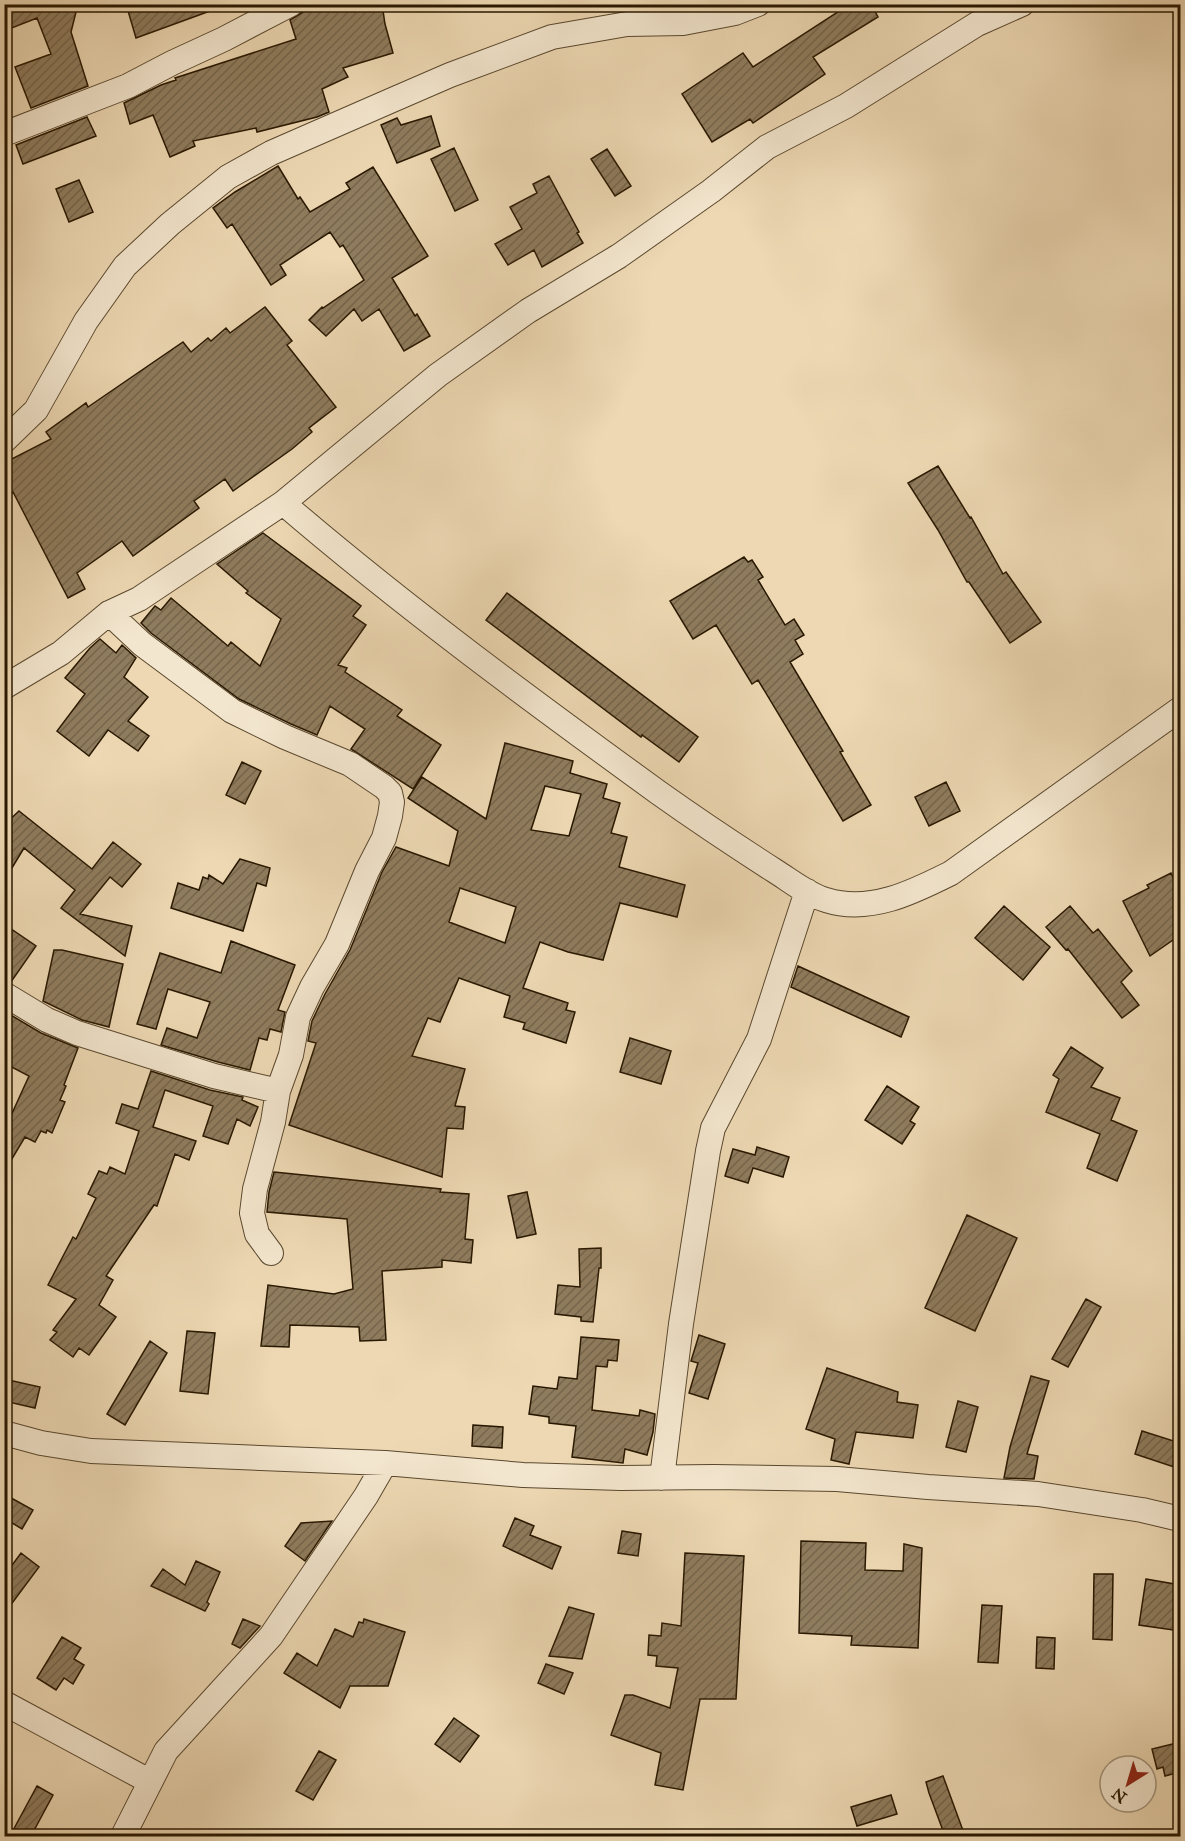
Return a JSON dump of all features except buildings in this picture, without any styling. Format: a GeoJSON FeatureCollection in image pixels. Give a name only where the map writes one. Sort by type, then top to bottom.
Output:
{"type":"FeatureCollection","features":[{"type":"Feature","properties":{"kind":"street"},"geometry":{"type":"LineString","coordinates":[[4,134],[128,86],[291,4]]}},
{"type":"Feature","properties":{"kind":"street"},"geometry":{"type":"LineString","coordinates":[[4,441],[36,410],[86,321],[125,266],[170,224],[228,177],[271,153],[450,75],[552,37],[627,24],[683,23],[735,13],[758,4]]}},
{"type":"Feature","properties":{"kind":"street"},"geometry":{"type":"LineString","coordinates":[[4,687],[61,653],[109,613],[139,599],[283,503],[438,375],[528,311],[620,256],[711,191],[767,147],[846,106],[972,14],[1022,4]]}},
{"type":"Feature","properties":{"kind":"street"},"geometry":{"type":"LineString","coordinates":[[283,503],[374,579],[565,724],[711,830],[807,891],[827,900],[854,904],[881,902],[910,893],[941,878],[981,854],[1180,709]]}},
{"type":"Feature","properties":{"kind":"street"},"geometry":{"type":"LineString","coordinates":[[109,613],[142,644],[232,711],[350,765],[390,793],[392,808],[384,838],[337,944],[298,1017],[291,1055],[278,1091],[273,1122],[255,1189],[252,1213],[257,1234],[271,1253]]}},
{"type":"Feature","properties":{"kind":"street"},"geometry":{"type":"LineString","coordinates":[[662,1478],[681,1324],[713,1128],[759,1039],[807,891]]}},
{"type":"Feature","properties":{"kind":"street"},"geometry":{"type":"LineString","coordinates":[[4,994],[47,1020],[77,1033],[214,1076],[278,1091]]}},
{"type":"Feature","properties":{"kind":"street"},"geometry":{"type":"LineString","coordinates":[[4,1433],[41,1443],[91,1451],[385,1463],[523,1475],[837,1479],[1038,1494],[1142,1510],[1180,1519]]}},
{"type":"Feature","properties":{"kind":"street"},"geometry":{"type":"LineString","coordinates":[[123,1836],[166,1751],[270,1636],[366,1496],[385,1463]]}},
{"type":"Feature","properties":{"kind":"street"},"geometry":{"type":"LineString","coordinates":[[4,1702],[149,1781]]}}]}
